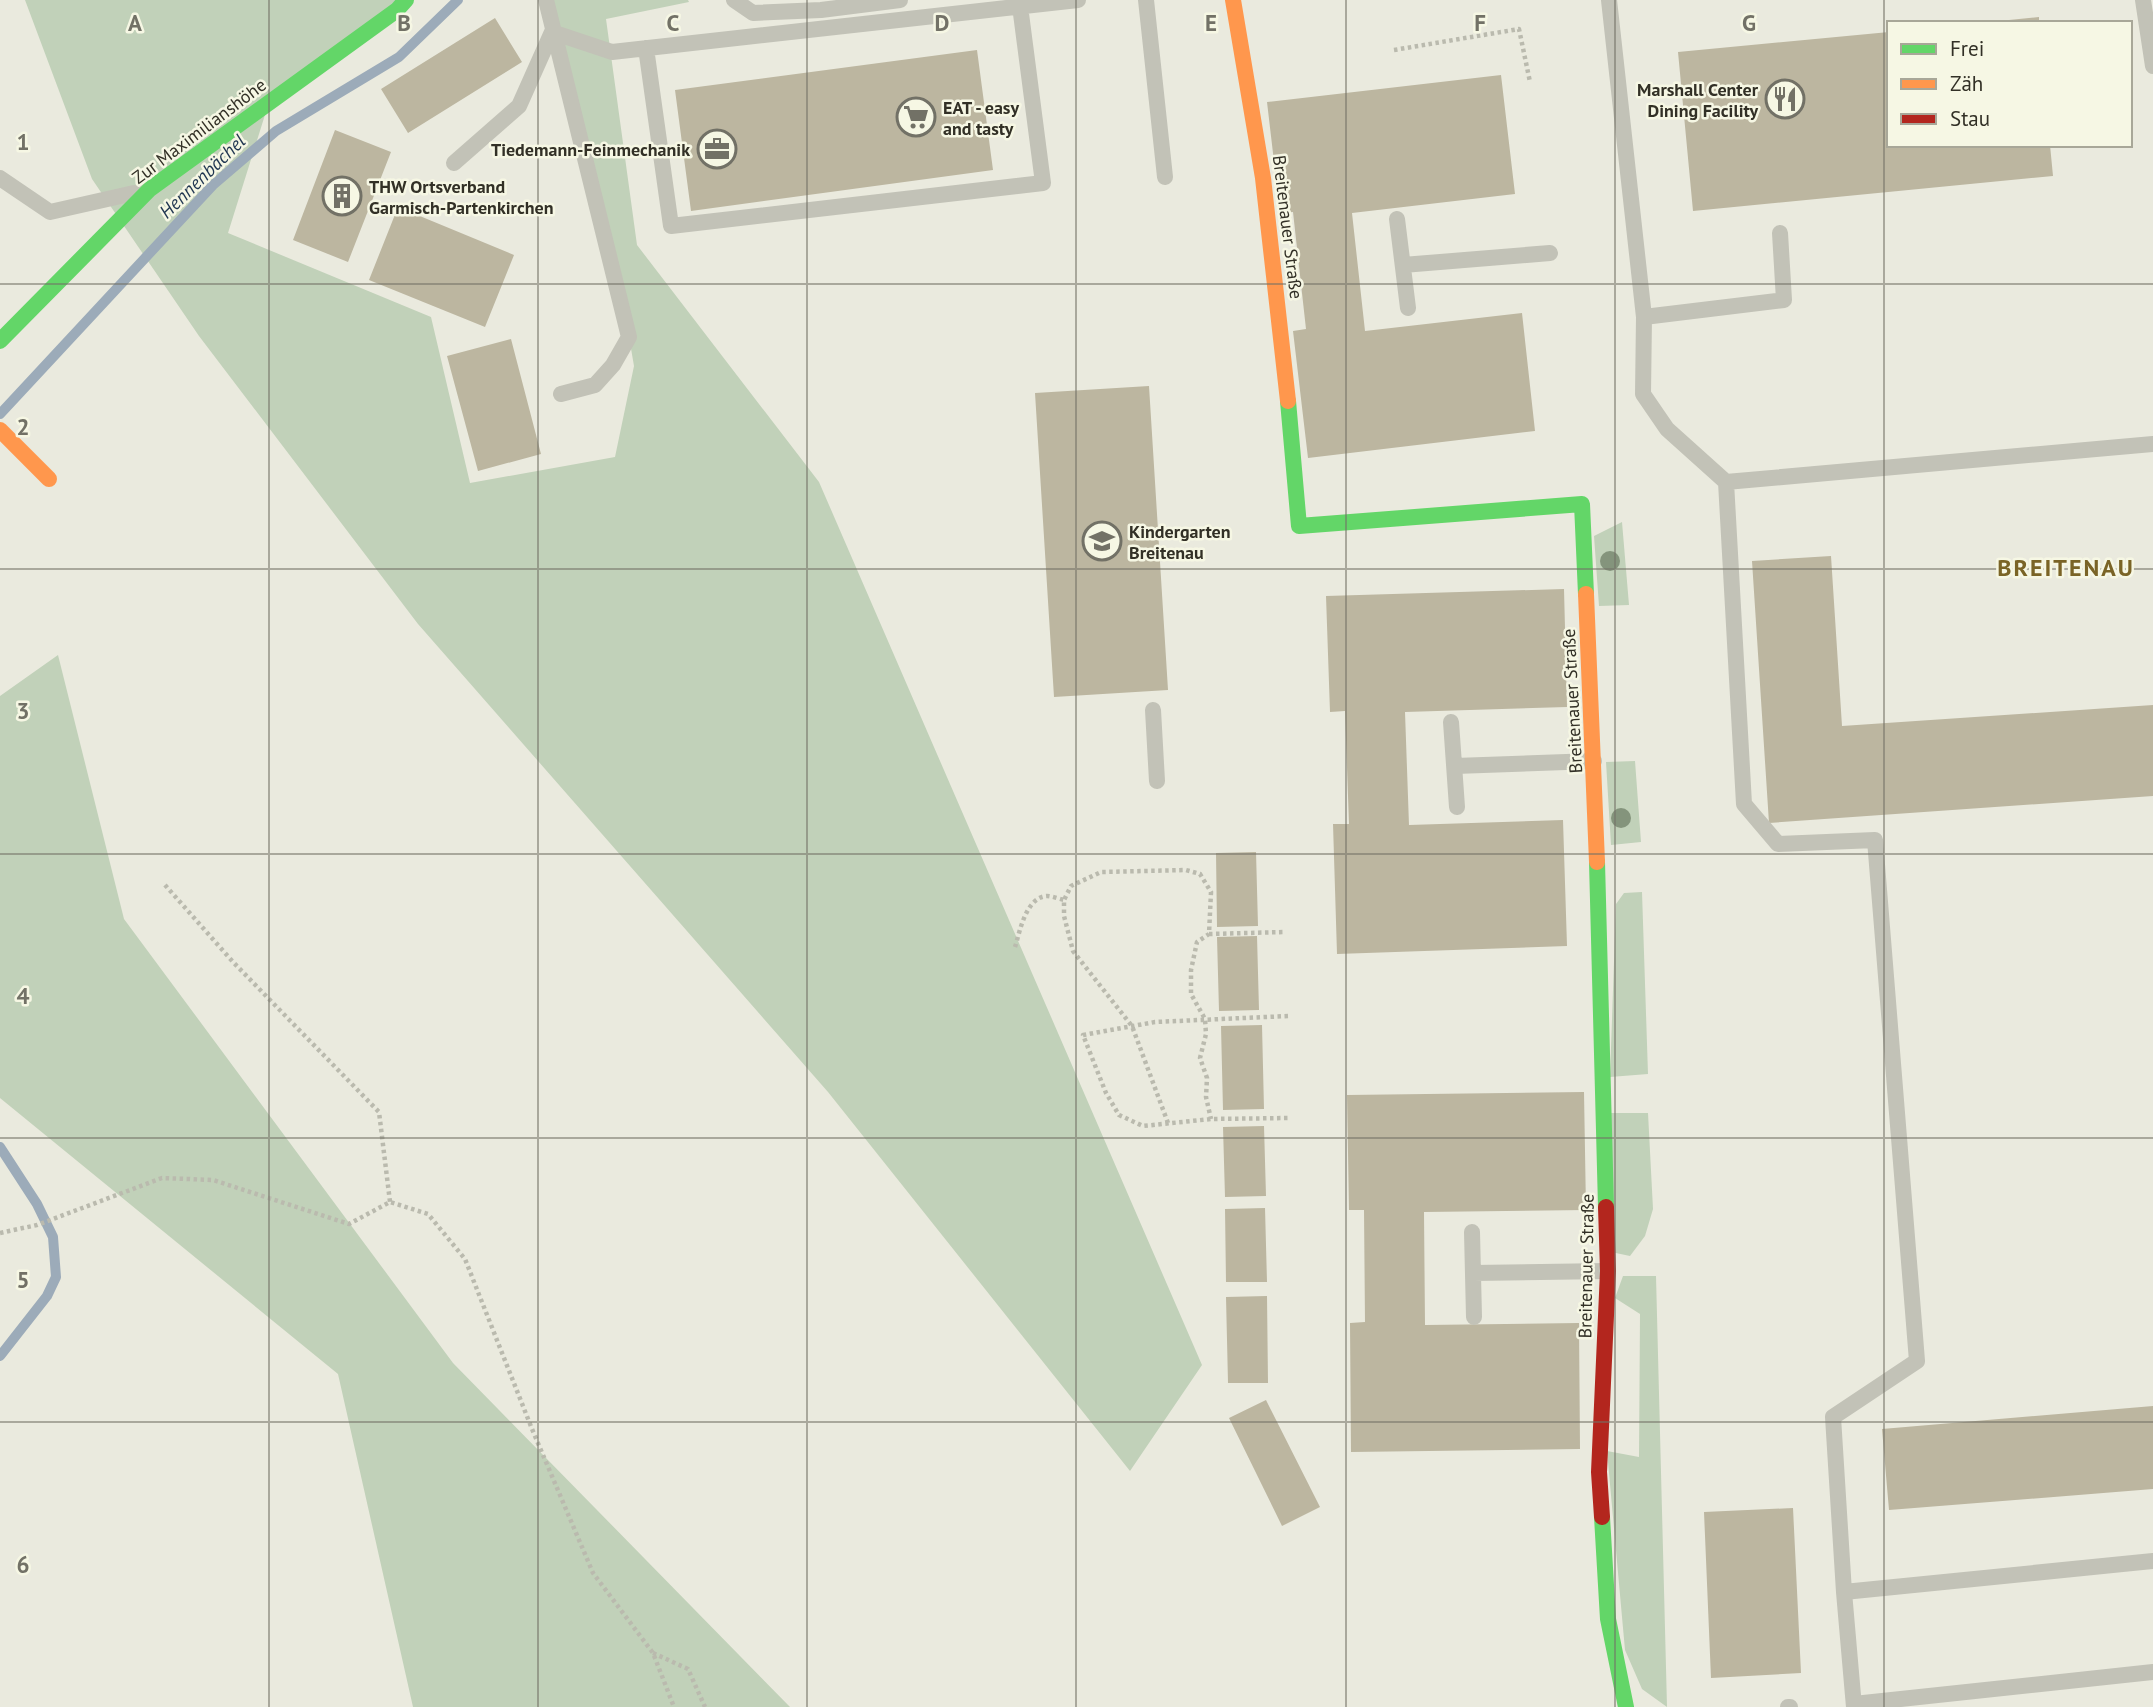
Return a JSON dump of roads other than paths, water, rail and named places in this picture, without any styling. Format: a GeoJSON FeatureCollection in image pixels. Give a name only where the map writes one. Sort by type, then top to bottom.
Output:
{"type":"FeatureCollection","features":[{"type":"Feature","properties":{"kind":"street","name":"Zur Maximilianshöhe"},"geometry":{"type":"LineString","coordinates":[[0,341],[150,189],[397,10],[406,0]]}},
{"type":"Feature","properties":{"kind":"street","name":"Breitenauer Straße"},"geometry":{"type":"LineString","coordinates":[[1233,0],[1266,204],[1282,337],[1299,526],[1582,504],[1594,761],[1608,1271],[1599,1472],[1608,1619],[1626,1707]]}},
{"type":"Feature","properties":{"kind":"street"},"geometry":{"type":"LineString","coordinates":[[0,430],[49,479]]}},
{"type":"Feature","properties":{"kind":"lane"},"geometry":{"type":"LineString","coordinates":[[546,0],[629,337],[613,365],[595,385],[561,394]]}},
{"type":"Feature","properties":{"kind":"lane"},"geometry":{"type":"LineString","coordinates":[[734,0],[753,13],[821,10],[900,0]]}},
{"type":"Feature","properties":{"kind":"lane"},"geometry":{"type":"LineString","coordinates":[[552,32],[612,52],[1078,0]]}},
{"type":"Feature","properties":{"kind":"lane"},"geometry":{"type":"LineString","coordinates":[[1146,0],[1165,177]]}},
{"type":"Feature","properties":{"kind":"lane"},"geometry":{"type":"LineString","coordinates":[[1609,0],[1644,317],[1643,394],[1667,429],[1726,482],[1744,804],[1778,844],[1875,840],[1917,1361],[1833,1417],[1854,1705],[2153,1672]]}},
{"type":"Feature","properties":{"kind":"lane"},"geometry":{"type":"LineString","coordinates":[[2143,0],[2153,66]]}},
{"type":"Feature","properties":{"kind":"lane"},"geometry":{"type":"LineString","coordinates":[[646,48],[671,226],[1043,183],[1020,6]]}},
{"type":"Feature","properties":{"kind":"lane"},"geometry":{"type":"LineString","coordinates":[[454,163],[519,106],[552,32]]}},
{"type":"Feature","properties":{"kind":"lane"},"geometry":{"type":"LineString","coordinates":[[0,178],[50,212],[150,189]]}},
{"type":"Feature","properties":{"kind":"lane"},"geometry":{"type":"LineString","coordinates":[[1397,219],[1408,308]]}},
{"type":"Feature","properties":{"kind":"lane"},"geometry":{"type":"LineString","coordinates":[[1644,317],[1784,300],[1780,233]]}},
{"type":"Feature","properties":{"kind":"lane"},"geometry":{"type":"LineString","coordinates":[[1403,265],[1550,253]]}},
{"type":"Feature","properties":{"kind":"lane"},"geometry":{"type":"LineString","coordinates":[[1726,482],[2153,444]]}},
{"type":"Feature","properties":{"kind":"lane"},"geometry":{"type":"LineString","coordinates":[[1153,710],[1157,780]]}},
{"type":"Feature","properties":{"kind":"lane"},"geometry":{"type":"LineString","coordinates":[[1451,722],[1457,807]]}},
{"type":"Feature","properties":{"kind":"lane"},"geometry":{"type":"LineString","coordinates":[[1455,766],[1594,761]]}},
{"type":"Feature","properties":{"kind":"lane"},"geometry":{"type":"LineString","coordinates":[[1472,1232],[1474,1317]]}},
{"type":"Feature","properties":{"kind":"lane"},"geometry":{"type":"LineString","coordinates":[[1473,1273],[1608,1271]]}},
{"type":"Feature","properties":{"kind":"lane"},"geometry":{"type":"LineString","coordinates":[[1844,1592],[2153,1561]]}},
{"type":"Feature","properties":{"kind":"waterway","name":"Hennenbächel"},"geometry":{"type":"LineString","coordinates":[[0,414],[213,185],[276,131],[399,57],[458,0]]}},
{"type":"Feature","properties":{"kind":"waterway","name":"Hennenbächel"},"geometry":{"type":"LineString","coordinates":[[0,1147],[37,1204],[53,1237],[56,1277],[47,1296],[0,1356]]}},
{"type":"Feature","properties":{"kind":"place","name":"Marshall Center Dining Facility"},"geometry":{"type":"Point","coordinates":[1785,99]}},
{"type":"Feature","properties":{"kind":"place","name":"EAT - easy and tasty"},"geometry":{"type":"Point","coordinates":[916,117]}},
{"type":"Feature","properties":{"kind":"place","name":"Tiedemann-Feinmechanik"},"geometry":{"type":"Point","coordinates":[717,149]}},
{"type":"Feature","properties":{"kind":"place","name":"THW Ortsverband Garmisch-Partenkirchen"},"geometry":{"type":"Point","coordinates":[342,196]}},
{"type":"Feature","properties":{"kind":"place","name":"Kindergarten Breitenau"},"geometry":{"type":"Point","coordinates":[1102,541]}},
{"type":"Feature","properties":{"kind":"district","name":"BREITENAU"},"geometry":{"type":"Point","coordinates":[2066,567]}}]}
